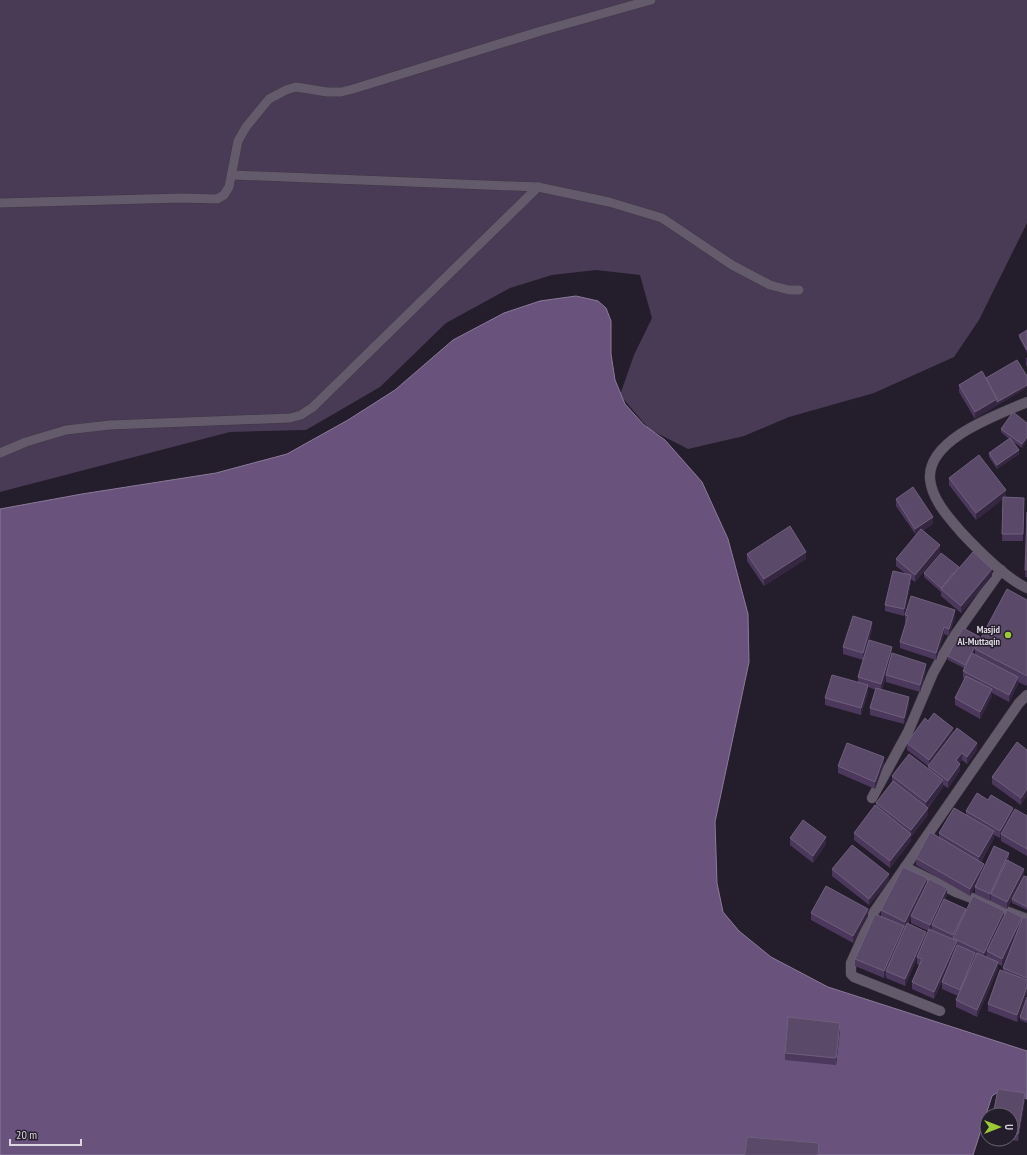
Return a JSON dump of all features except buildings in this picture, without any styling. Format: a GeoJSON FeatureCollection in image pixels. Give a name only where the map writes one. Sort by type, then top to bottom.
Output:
{"type":"FeatureCollection","features":[{"type":"Feature","properties":{"kind":"street"},"geometry":{"type":"LineString","coordinates":[[1027,402],[960,433],[945,445],[931,465],[930,479],[936,497],[946,516],[975,547],[1001,570],[1027,588]]}},
{"type":"Feature","properties":{"kind":"street"},"geometry":{"type":"LineString","coordinates":[[872,798],[908,732],[933,673],[943,655],[953,638],[1001,570]]}},
{"type":"Feature","properties":{"kind":"street"},"geometry":{"type":"LineString","coordinates":[[940,1010],[860,980],[851,974],[851,963],[874,912],[1019,703],[1027,695]]}},
{"type":"Feature","properties":{"kind":"street"},"geometry":{"type":"LineString","coordinates":[[905,866],[956,892],[1027,919]]}},
{"type":"Feature","properties":{"kind":"lane"},"geometry":{"type":"LineString","coordinates":[[0,202],[174,198],[217,199],[224,195],[229,187],[238,141],[246,127],[269,99],[286,90],[296,87],[327,92],[341,92],[354,89],[541,31],[651,0]]}},
{"type":"Feature","properties":{"kind":"lane"},"geometry":{"type":"LineString","coordinates":[[232,175],[538,187],[609,202],[662,218],[732,265],[770,285],[789,290],[799,290]]}},
{"type":"Feature","properties":{"kind":"lane"},"geometry":{"type":"LineString","coordinates":[[0,453],[26,442],[66,430],[110,424],[290,418],[301,415],[313,407],[352,370],[538,187]]}},
{"type":"Feature","properties":{"kind":"shaded area"},"geometry":{"type":"Polygon","coordinates":[[[0,0],[1027,0],[1027,223],[979,320],[954,357],[874,393],[789,417],[744,436],[688,449],[649,429],[620,395],[634,355],[652,318],[640,275],[596,270],[552,275],[510,288],[446,323],[380,387],[306,430],[230,432],[0,492],[0,0]]]}},
{"type":"Feature","properties":{"kind":"shaded area"},"geometry":{"type":"Polygon","coordinates":[[[576,296],[598,301],[606,308],[611,321],[611,354],[615,380],[625,404],[644,425],[665,440],[702,482],[728,539],[748,614],[749,662],[715,822],[717,883],[723,912],[739,931],[771,957],[828,987],[1027,1051],[1027,1099],[998,1092],[992,1096],[988,1107],[979,1107],[979,1136],[973,1155],[0,1155],[0,509],[82,494],[216,473],[287,454],[348,420],[395,390],[453,340],[504,313],[540,301],[576,296]]]}},
{"type":"Feature","properties":{"kind":"place","name":"Masjid Al-Muttaqin"},"geometry":{"type":"Point","coordinates":[1008,635]}}]}
